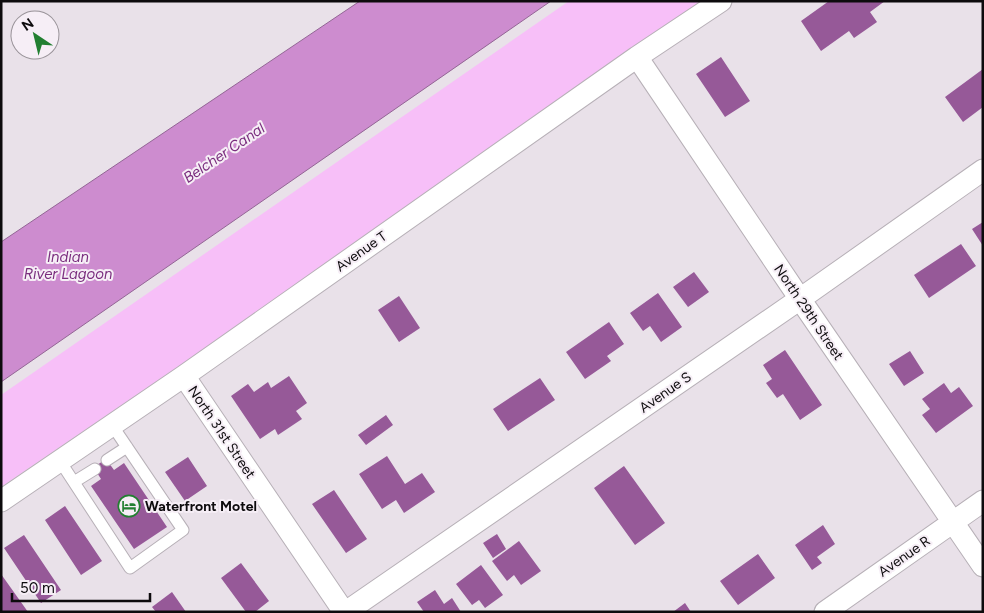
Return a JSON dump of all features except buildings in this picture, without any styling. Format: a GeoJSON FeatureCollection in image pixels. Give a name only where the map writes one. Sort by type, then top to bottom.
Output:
{"type":"FeatureCollection","features":[{"type":"Feature","properties":{"kind":"street","name":"Avenue T"},"geometry":{"type":"LineString","coordinates":[[1,500],[112,426],[637,57],[721,1]]}},
{"type":"Feature","properties":{"kind":"street","name":"North 29th Street"},"geometry":{"type":"LineString","coordinates":[[637,57],[983,566]]}},
{"type":"Feature","properties":{"kind":"street","name":"Avenue S"},"geometry":{"type":"LineString","coordinates":[[345,612],[800,299],[983,170]]}},
{"type":"Feature","properties":{"kind":"street","name":"North 31st Street"},"geometry":{"type":"LineString","coordinates":[[184,376],[345,612]]}},
{"type":"Feature","properties":{"kind":"street","name":"Avenue R"},"geometry":{"type":"LineString","coordinates":[[825,612],[983,501]]}},
{"type":"Feature","properties":{"kind":"lane"},"geometry":{"type":"LineString","coordinates":[[60,461],[130,568],[183,530],[112,426]]}},
{"type":"Feature","properties":{"kind":"lane"},"geometry":{"type":"LineString","coordinates":[[107,460],[126,447]]}},
{"type":"Feature","properties":{"kind":"lane"},"geometry":{"type":"LineString","coordinates":[[74,482],[94,469]]}},
{"type":"Feature","properties":{"kind":"shaded area"},"geometry":{"type":"Polygon","coordinates":[[[569,1],[701,1],[624,53],[178,367],[1,487],[1,395],[569,1]]]}},
{"type":"Feature","properties":{"kind":"water","name":"Indian River Lagoon"},"geometry":{"type":"Polygon","coordinates":[[[360,1],[551,1],[1,382],[1,242],[360,1]]]}},
{"type":"Feature","properties":{"kind":"place","name":"Waterfront Motel"},"geometry":{"type":"Point","coordinates":[129,506]}},
{"type":"Feature","properties":{"kind":"water label","name":"Belcher Canal"},"geometry":{"type":"Point","coordinates":[224,153]}}]}
